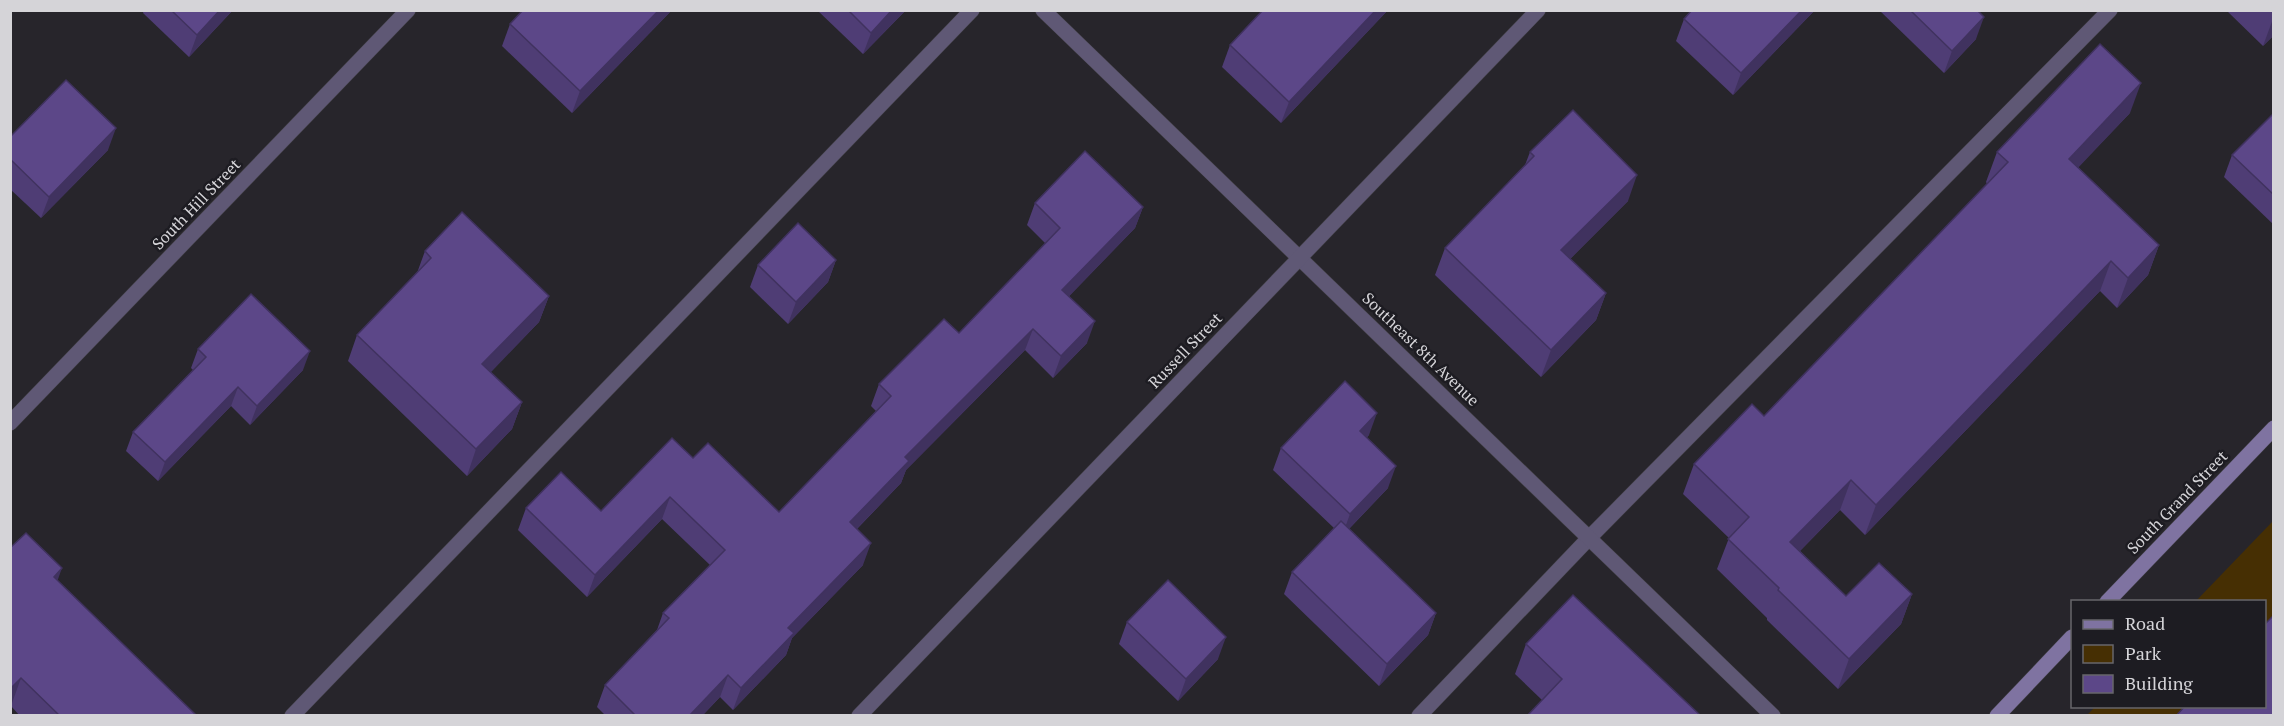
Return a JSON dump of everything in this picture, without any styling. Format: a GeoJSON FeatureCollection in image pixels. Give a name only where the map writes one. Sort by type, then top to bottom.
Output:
{"type":"FeatureCollection","features":[{"type":"Feature","properties":{"kind":"main road","name":"South Grand Street"},"geometry":{"type":"LineString","coordinates":[[2109,600],[2274,428]]}},
{"type":"Feature","properties":{"kind":"main road"},"geometry":{"type":"LineString","coordinates":[[1997,716],[2071,639]]}},
{"type":"Feature","properties":{"kind":"street","name":"South Hill Street"},"geometry":{"type":"LineString","coordinates":[[10,423],[408,10]]}},
{"type":"Feature","properties":{"kind":"street"},"geometry":{"type":"LineString","coordinates":[[292,716],[972,10]]}},
{"type":"Feature","properties":{"kind":"street","name":"Southeast 8th Avenue"},"geometry":{"type":"LineString","coordinates":[[1043,10],[1773,716]]}},
{"type":"Feature","properties":{"kind":"street","name":"Russell Street"},"geometry":{"type":"LineString","coordinates":[[859,716],[1538,10]]}},
{"type":"Feature","properties":{"kind":"street"},"geometry":{"type":"LineString","coordinates":[[1419,716],[1590,537],[2110,10]]}},
{"type":"Feature","properties":{"kind":"green space"},"geometry":{"type":"Polygon","coordinates":[[[2273,521],[2273,715],[2086,716],[2094,708],[2266,708],[2266,600],[2197,600],[2273,521]]]}},
{"type":"Feature","properties":{"kind":"building"},"geometry":{"type":"Polygon","coordinates":[[[171,10],[220,10],[197,35],[171,10]]]}},
{"type":"Feature","properties":{"kind":"building"},"geometry":{"type":"Polygon","coordinates":[[[523,10],[659,10],[580,91],[510,24],[523,10]]]}},
{"type":"Feature","properties":{"kind":"building"},"geometry":{"type":"Polygon","coordinates":[[[848,10],[892,10],[871,33],[848,10]]]}},
{"type":"Feature","properties":{"kind":"building"},"geometry":{"type":"Polygon","coordinates":[[[1263,10],[1376,10],[1289,102],[1230,45],[1263,10]]]}},
{"type":"Feature","properties":{"kind":"building"},"geometry":{"type":"Polygon","coordinates":[[[1692,10],[1802,10],[1741,73],[1684,19],[1692,10]]]}},
{"type":"Feature","properties":{"kind":"building"},"geometry":{"type":"Polygon","coordinates":[[[1910,10],[1977,10],[1984,17],[1952,51],[1910,10]]]}},
{"type":"Feature","properties":{"kind":"building"},"geometry":{"type":"Polygon","coordinates":[[[2100,44],[2141,83],[2069,159],[2159,245],[2128,278],[2111,261],[1876,505],[1851,480],[1790,542],[1846,596],[1879,563],[1912,594],[1849,659],[1728,539],[1749,517],[1694,464],[1752,404],[1764,416],[2008,162],[1997,152],[2100,44]]]}},
{"type":"Feature","properties":{"kind":"building"},"geometry":{"type":"Polygon","coordinates":[[[66,80],[116,128],[49,197],[10,159],[10,137],[66,80]]]}},
{"type":"Feature","properties":{"kind":"building"},"geometry":{"type":"Polygon","coordinates":[[[1573,110],[1637,175],[1561,250],[1606,293],[1551,350],[1445,248],[1534,156],[1530,152],[1573,110]]]}},
{"type":"Feature","properties":{"kind":"building"},"geometry":{"type":"Polygon","coordinates":[[[2274,113],[2274,195],[2232,155],[2274,113]]]}},
{"type":"Feature","properties":{"kind":"building"},"geometry":{"type":"Polygon","coordinates":[[[1085,151],[1143,207],[1062,290],[1095,321],[1061,356],[1033,329],[905,457],[909,461],[850,522],[871,543],[788,628],[794,633],[741,688],[728,675],[689,716],[636,716],[605,685],[669,618],[663,613],[725,550],[670,497],[595,575],[526,508],[561,472],[601,511],[672,438],[693,458],[708,443],[779,512],[891,396],[879,384],[944,319],[959,333],[1060,228],[1035,203],[1085,151]]]}},
{"type":"Feature","properties":{"kind":"building"},"geometry":{"type":"Polygon","coordinates":[[[462,212],[549,296],[482,364],[522,402],[476,449],[357,335],[431,258],[425,251],[462,212]]]}},
{"type":"Feature","properties":{"kind":"building"},"geometry":{"type":"Polygon","coordinates":[[[798,223],[836,260],[796,302],[758,265],[798,223]]]}},
{"type":"Feature","properties":{"kind":"building"},"geometry":{"type":"Polygon","coordinates":[[[251,294],[310,351],[257,406],[238,387],[165,462],[133,432],[206,357],[198,349],[251,294]]]}},
{"type":"Feature","properties":{"kind":"building"},"geometry":{"type":"Polygon","coordinates":[[[1345,381],[1377,413],[1360,431],[1396,466],[1350,514],[1281,448],[1345,381]]]}},
{"type":"Feature","properties":{"kind":"building"},"geometry":{"type":"Polygon","coordinates":[[[1341,521],[1436,613],[1387,664],[1292,572],[1341,521]]]}},
{"type":"Feature","properties":{"kind":"building"},"geometry":{"type":"Polygon","coordinates":[[[26,533],[62,568],[54,577],[197,716],[60,716],[21,678],[10,689],[10,548],[26,533]]]}},
{"type":"Feature","properties":{"kind":"building"},"geometry":{"type":"Polygon","coordinates":[[[1168,580],[1226,637],[1186,679],[1127,622],[1168,580]]]}},
{"type":"Feature","properties":{"kind":"building"},"geometry":{"type":"Polygon","coordinates":[[[1573,595],[1701,716],[1527,716],[1562,679],[1526,644],[1573,595]]]}},
{"type":"Feature","properties":{"kind":"building"},"geometry":{"type":"Polygon","coordinates":[[[2274,615],[2274,716],[2176,716],[2183,708],[2266,708],[2266,623],[2274,615]]]}}]}
